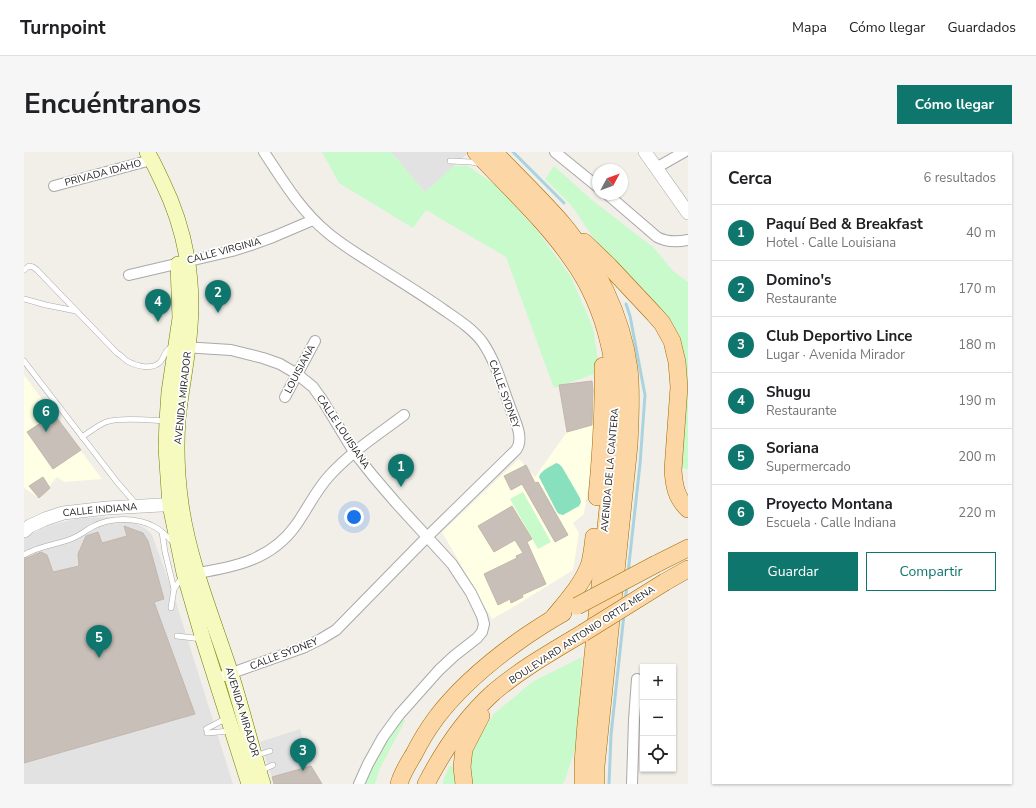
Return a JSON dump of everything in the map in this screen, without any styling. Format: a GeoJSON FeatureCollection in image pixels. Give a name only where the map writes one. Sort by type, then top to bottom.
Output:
{"type":"FeatureCollection","features":[{"type":"Feature","properties":{"kind":"main road","name":"AVENIDA DE LA CANTERA"},"geometry":{"type":"LineString","coordinates":[[476,152],[537,217],[574,261],[589,288],[609,340],[615,378],[615,432],[583,763],[583,784]]}},
{"type":"Feature","properties":{"kind":"main road","name":"AVENIDA DE LA CANTERA"},"geometry":{"type":"LineString","coordinates":[[494,152],[561,222],[577,243],[611,301],[625,347],[629,369],[631,401],[629,445],[596,784]]}},
{"type":"Feature","properties":{"kind":"main road","name":"AVENIDA MIRADOR"},"geometry":{"type":"LineString","coordinates":[[144,157],[169,194],[185,242],[183,262],[191,305],[190,327],[182,347],[169,392],[167,421],[166,448],[175,504],[179,548],[191,573],[230,674],[261,778]]}},
{"type":"Feature","properties":{"kind":"main road"},"geometry":{"type":"LineString","coordinates":[[561,222],[609,266],[654,314],[662,323],[672,341],[677,362],[679,387],[673,470],[674,481],[678,496],[683,505],[688,509]]}},
{"type":"Feature","properties":{"kind":"main road"},"geometry":{"type":"LineString","coordinates":[[553,618],[580,584],[587,570],[592,553],[596,520],[602,430],[603,386],[601,341],[604,326]]}},
{"type":"Feature","properties":{"kind":"main road","name":"AVENIDA MIRADOR"},"geometry":{"type":"LineString","coordinates":[[182,347],[177,438],[178,480],[175,504],[186,529],[191,573],[203,639],[249,784]]}},
{"type":"Feature","properties":{"kind":"main road","name":"BOULEVARD ANTONIO ORTIZ MENA"},"geometry":{"type":"LineString","coordinates":[[399,784],[416,749],[436,718],[456,694],[500,655],[553,618],[688,548]]}},
{"type":"Feature","properties":{"kind":"main road","name":"BOULEVARD ANTONIO ORTIZ MENA"},"geometry":{"type":"LineString","coordinates":[[426,784],[438,761],[455,736],[494,692],[525,669],[688,569]]}},
{"type":"Feature","properties":{"kind":"main road"},"geometry":{"type":"LineString","coordinates":[[464,784],[462,767],[464,749],[494,692]]}},
{"type":"Feature","properties":{"kind":"main road"},"geometry":{"type":"LineString","coordinates":[[434,784],[438,761]]}},
{"type":"Feature","properties":{"kind":"main road"},"geometry":{"type":"LineString","coordinates":[[574,784],[583,763]]}},
{"type":"Feature","properties":{"kind":"street","name":"CALLE SYDNEY"},"geometry":{"type":"LineString","coordinates":[[215,679],[305,647],[336,630],[427,537],[516,450],[520,441],[516,423],[488,350],[481,341],[471,330],[432,301],[347,247],[313,220],[293,196],[264,152]]}},
{"type":"Feature","properties":{"kind":"street"},"geometry":{"type":"LineString","coordinates":[[555,152],[592,182]]}},
{"type":"Feature","properties":{"kind":"street"},"geometry":{"type":"LineString","coordinates":[[645,152],[688,213]]}},
{"type":"Feature","properties":{"kind":"street"},"geometry":{"type":"LineString","coordinates":[[656,168],[684,152]]}},
{"type":"Feature","properties":{"kind":"street","name":"PRIVADA IDAHO"},"geometry":{"type":"LineString","coordinates":[[54,186],[144,157]]}},
{"type":"Feature","properties":{"kind":"street"},"geometry":{"type":"LineString","coordinates":[[614,200],[657,237],[669,241],[688,240]]}},
{"type":"Feature","properties":{"kind":"street","name":"CALLE VIRGINIA"},"geometry":{"type":"LineString","coordinates":[[129,275],[232,251],[252,245],[313,220]]}},
{"type":"Feature","properties":{"kind":"street","name":"LOUISIANA"},"geometry":{"type":"LineString","coordinates":[[285,397],[315,340]]}},
{"type":"Feature","properties":{"kind":"street","name":"CALLE LOUISIANA"},"geometry":{"type":"LineString","coordinates":[[182,347],[231,350],[263,358],[280,364],[297,374],[313,387],[354,452],[373,476],[452,564],[471,593],[482,616],[484,624],[482,632],[439,670],[398,715],[383,737],[359,784]]}},
{"type":"Feature","properties":{"kind":"street"},"geometry":{"type":"LineString","coordinates":[[191,573],[223,569],[250,561],[280,544],[296,526],[316,492],[330,475],[354,452],[404,415]]}},
{"type":"Feature","properties":{"kind":"street","name":"CALLE INDIANA"},"geometry":{"type":"LineString","coordinates":[[24,531],[30,526],[63,513],[107,508],[175,504]]}},
{"type":"Feature","properties":{"kind":"street"},"geometry":{"type":"LineString","coordinates":[[632,784],[638,719],[637,679]]}},
{"type":"Feature","properties":{"kind":"lane"},"geometry":{"type":"LineString","coordinates":[[450,161],[479,164],[492,169]]}},
{"type":"Feature","properties":{"kind":"lane"},"geometry":{"type":"LineString","coordinates":[[24,270],[29,266],[33,267],[117,353],[126,360],[138,365],[157,365],[161,362],[169,348],[182,347]]}},
{"type":"Feature","properties":{"kind":"lane"},"geometry":{"type":"LineString","coordinates":[[24,299],[76,311]]}},
{"type":"Feature","properties":{"kind":"lane"},"geometry":{"type":"LineString","coordinates":[[24,361],[138,507]]}},
{"type":"Feature","properties":{"kind":"lane"},"geometry":{"type":"LineString","coordinates":[[82,437],[106,422],[113,420],[167,421]]}},
{"type":"Feature","properties":{"kind":"lane"},"geometry":{"type":"LineString","coordinates":[[107,508],[111,521]]}},
{"type":"Feature","properties":{"kind":"lane"},"geometry":{"type":"LineString","coordinates":[[24,555],[35,549],[71,539],[101,523],[124,520],[136,521],[154,527],[162,532],[179,548]]}},
{"type":"Feature","properties":{"kind":"lane"},"geometry":{"type":"LineString","coordinates":[[162,532],[166,559],[174,589],[171,608]]}},
{"type":"Feature","properties":{"kind":"lane"},"geometry":{"type":"LineString","coordinates":[[174,589],[191,573]]}},
{"type":"Feature","properties":{"kind":"lane"},"geometry":{"type":"LineString","coordinates":[[177,636],[203,639]]}},
{"type":"Feature","properties":{"kind":"lane"},"geometry":{"type":"LineString","coordinates":[[229,724],[207,731],[229,724]]}},
{"type":"Feature","properties":{"kind":"lane"},"geometry":{"type":"LineString","coordinates":[[254,753],[261,754],[270,751]]}},
{"type":"Feature","properties":{"kind":"lane"},"geometry":{"type":"LineString","coordinates":[[261,778],[273,765]]}},
{"type":"Feature","properties":{"kind":"shaded area"},"geometry":{"type":"Polygon","coordinates":[[[391,152],[467,152],[468,153],[425,192],[391,152]]]}},
{"type":"Feature","properties":{"kind":"shaded area"},"geometry":{"type":"Polygon","coordinates":[[[24,375],[102,479],[64,482],[57,477],[39,498],[24,488],[24,375]]]}},
{"type":"Feature","properties":{"kind":"shaded area"},"geometry":{"type":"Polygon","coordinates":[[[592,381],[598,423],[584,514],[573,523],[579,533],[573,570],[492,619],[442,532],[519,459],[535,477],[567,432],[559,385],[592,381]]]}},
{"type":"Feature","properties":{"kind":"shaded area"},"geometry":{"type":"Polygon","coordinates":[[[111,517],[132,521],[146,529],[152,535],[174,596],[233,784],[24,784],[24,538],[47,526],[79,518],[111,517]]]}},
{"type":"Feature","properties":{"kind":"shaded area"},"geometry":{"type":"Polygon","coordinates":[[[300,729],[311,766],[272,777],[260,742],[300,729]]]}},
{"type":"Feature","properties":{"kind":"green space"},"geometry":{"type":"Polygon","coordinates":[[[322,152],[391,152],[425,192],[453,166],[468,166],[497,186],[539,233],[571,277],[593,328],[600,372],[554,388],[506,257],[426,210],[413,228],[339,183],[322,152]]]}},
{"type":"Feature","properties":{"kind":"green space"},"geometry":{"type":"Polygon","coordinates":[[[554,166],[592,200],[654,248],[673,271],[688,282],[688,469],[679,468],[684,358],[605,255],[572,206],[545,179],[554,166]]]}},
{"type":"Feature","properties":{"kind":"green space"},"geometry":{"type":"Polygon","coordinates":[[[556,463],[562,467],[581,502],[579,506],[563,515],[557,512],[539,477],[544,471],[556,463]]]}},
{"type":"Feature","properties":{"kind":"green space"},"geometry":{"type":"Polygon","coordinates":[[[523,492],[551,542],[538,549],[510,499],[523,492]]]}},
{"type":"Feature","properties":{"kind":"green space"},"geometry":{"type":"Polygon","coordinates":[[[582,657],[577,743],[565,780],[562,784],[468,784],[467,759],[478,737],[494,714],[532,682],[582,657]]]}},
{"type":"Feature","properties":{"kind":"green space"},"geometry":{"type":"Polygon","coordinates":[[[400,716],[405,721],[380,768],[375,784],[360,784],[400,716]]]}},
{"type":"Feature","properties":{"kind":"green space"},"geometry":{"type":"Polygon","coordinates":[[[450,765],[454,768],[455,784],[443,784],[444,778],[450,765]]]}},
{"type":"Feature","properties":{"kind":"building"},"geometry":{"type":"Polygon","coordinates":[[[592,381],[592,425],[567,432],[559,385],[592,381]]]}},
{"type":"Feature","properties":{"kind":"building"},"geometry":{"type":"Polygon","coordinates":[[[54,414],[81,450],[53,469],[27,432],[54,414]]]}},
{"type":"Feature","properties":{"kind":"building"},"geometry":{"type":"Polygon","coordinates":[[[526,465],[535,483],[538,482],[568,535],[555,542],[522,484],[511,490],[504,476],[526,465]]]}},
{"type":"Feature","properties":{"kind":"building"},"geometry":{"type":"Polygon","coordinates":[[[43,477],[50,488],[39,498],[29,486],[43,477]]]}},
{"type":"Feature","properties":{"kind":"building"},"geometry":{"type":"Polygon","coordinates":[[[512,506],[532,539],[527,542],[546,584],[522,595],[523,597],[511,603],[510,599],[498,605],[484,574],[517,558],[516,556],[523,553],[515,540],[494,552],[478,526],[512,506]]]}},
{"type":"Feature","properties":{"kind":"building"},"geometry":{"type":"Polygon","coordinates":[[[124,526],[143,533],[148,541],[164,599],[154,602],[195,714],[24,763],[24,559],[41,552],[47,555],[53,572],[79,566],[78,554],[86,536],[98,532],[102,543],[127,536],[124,526]]]}},
{"type":"Feature","properties":{"kind":"building"},"geometry":{"type":"Polygon","coordinates":[[[311,766],[322,784],[274,784],[272,777],[311,766]]]}},
{"type":"Feature","properties":{"kind":"waterway"},"geometry":{"type":"LineString","coordinates":[[513,152],[564,203]]}},
{"type":"Feature","properties":{"kind":"waterway"},"geometry":{"type":"LineString","coordinates":[[626,304],[630,316],[645,395],[640,464],[628,573]]}},
{"type":"Feature","properties":{"kind":"waterway"},"geometry":{"type":"LineString","coordinates":[[625,601],[627,586]]}},
{"type":"Feature","properties":{"kind":"waterway"},"geometry":{"type":"LineString","coordinates":[[609,784],[611,735],[624,614]]}},
{"type":"Feature","properties":{"kind":"place","name":"Domino's"},"geometry":{"type":"Point","coordinates":[218,313]}},
{"type":"Feature","properties":{"kind":"place","name":"Shugu"},"geometry":{"type":"Point","coordinates":[158,322]}},
{"type":"Feature","properties":{"kind":"place","name":"Proyecto Montana"},"geometry":{"type":"Point","coordinates":[46,432]}},
{"type":"Feature","properties":{"kind":"place","name":"Paquí Bed & Breakfast"},"geometry":{"type":"Point","coordinates":[401,487]}},
{"type":"Feature","properties":{"kind":"place","name":"Soriana"},"geometry":{"type":"Point","coordinates":[99,658]}},
{"type":"Feature","properties":{"kind":"place","name":"Club Deportivo Lince"},"geometry":{"type":"Point","coordinates":[303,771]}}]}
